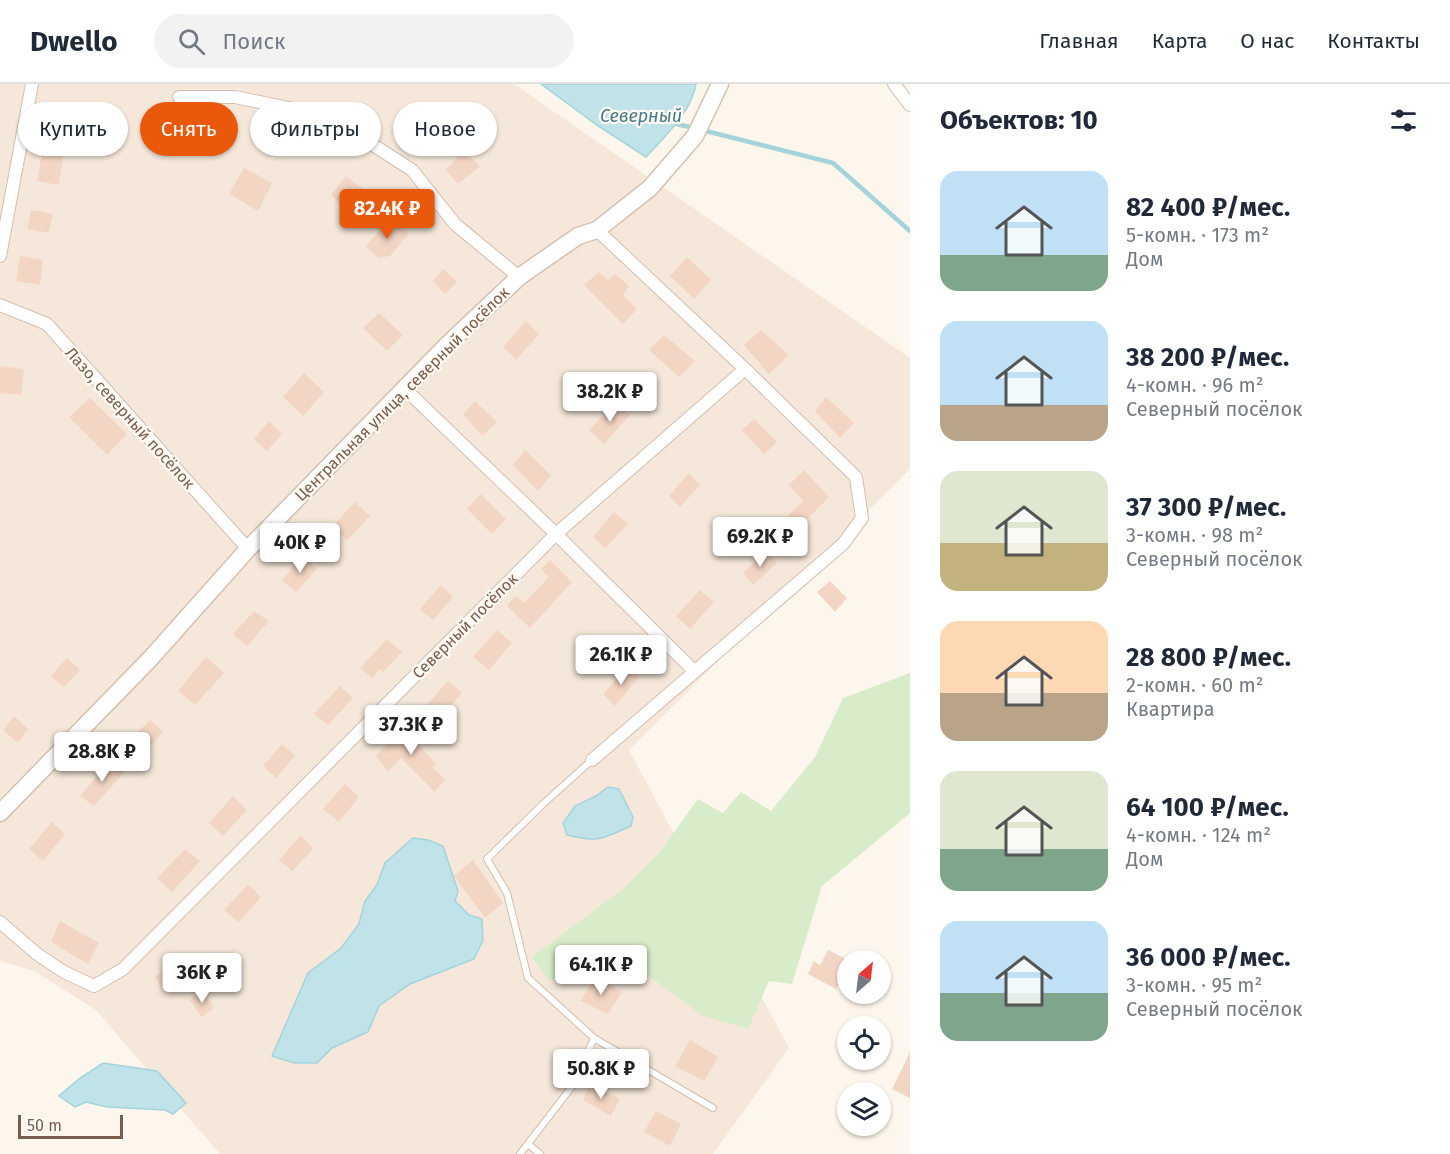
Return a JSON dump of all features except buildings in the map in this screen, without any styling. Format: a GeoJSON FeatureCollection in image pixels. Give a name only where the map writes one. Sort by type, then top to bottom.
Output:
{"type":"FeatureCollection","features":[{"type":"Feature","properties":{"kind":"street"},"geometry":{"type":"LineString","coordinates":[[0,256],[32,84]]}},
{"type":"Feature","properties":{"kind":"street","name":"Центральная улица, северный посёлок"},"geometry":{"type":"LineString","coordinates":[[0,813],[150,658],[248,549],[404,388],[519,277],[578,236],[597,230],[650,188],[695,136],[720,84]]}},
{"type":"Feature","properties":{"kind":"street"},"geometry":{"type":"LineString","coordinates":[[894,84],[910,105]]}},
{"type":"Feature","properties":{"kind":"street"},"geometry":{"type":"LineString","coordinates":[[179,97],[235,97],[308,112],[370,143],[412,170],[455,224],[519,277]]}},
{"type":"Feature","properties":{"kind":"street"},"geometry":{"type":"LineString","coordinates":[[592,760],[843,544],[862,518],[856,477],[597,230]]}},
{"type":"Feature","properties":{"kind":"street","name":"Лазо, северный посёлок"},"geometry":{"type":"LineString","coordinates":[[0,305],[46,324],[248,549]]}},
{"type":"Feature","properties":{"kind":"street","name":"Северный посёлок"},"geometry":{"type":"LineString","coordinates":[[0,922],[37,954],[64,972],[94,986],[123,969],[556,534],[745,369]]}},
{"type":"Feature","properties":{"kind":"street"},"geometry":{"type":"LineString","coordinates":[[404,388],[694,670]]}},
{"type":"Feature","properties":{"kind":"lane"},"geometry":{"type":"LineString","coordinates":[[592,760],[487,859],[507,893],[528,978],[594,1038],[714,1108]]}},
{"type":"Feature","properties":{"kind":"lane"},"geometry":{"type":"LineString","coordinates":[[520,1154],[574,1084],[594,1038]]}},
{"type":"Feature","properties":{"kind":"lane"},"geometry":{"type":"LineString","coordinates":[[528,1144],[540,1154]]}},
{"type":"Feature","properties":{"kind":"shaded area"},"geometry":{"type":"Polygon","coordinates":[[[0,84],[514,84],[910,358],[910,469],[629,750],[789,1048],[713,1154],[220,1154],[96,1010],[34,971],[0,961],[0,84]]]}},
{"type":"Feature","properties":{"kind":"green space"},"geometry":{"type":"Polygon","coordinates":[[[910,673],[910,813],[822,886],[792,984],[769,981],[748,1029],[703,1016],[641,970],[601,958],[549,981],[532,957],[624,888],[659,853],[698,799],[723,813],[741,792],[771,811],[815,757],[843,698],[910,673]]]}},
{"type":"Feature","properties":{"kind":"water","name":"Северный"},"geometry":{"type":"Polygon","coordinates":[[[541,84],[696,84],[689,105],[683,114],[646,157],[598,126],[541,84]]]}},
{"type":"Feature","properties":{"kind":"water"},"geometry":{"type":"Polygon","coordinates":[[[608,787],[619,789],[633,817],[631,826],[593,839],[567,835],[563,823],[575,806],[596,796],[608,787]]]}},
{"type":"Feature","properties":{"kind":"water"},"geometry":{"type":"Polygon","coordinates":[[[413,838],[428,840],[443,846],[458,891],[455,901],[469,915],[482,919],[483,940],[474,959],[410,984],[379,1006],[368,1032],[332,1048],[317,1063],[294,1063],[272,1056],[308,973],[341,948],[359,924],[365,901],[377,885],[385,863],[413,838]]]}},
{"type":"Feature","properties":{"kind":"water"},"geometry":{"type":"Polygon","coordinates":[[[103,1063],[157,1071],[186,1103],[173,1114],[165,1110],[107,1107],[86,1102],[75,1107],[59,1096],[80,1078],[103,1063]]]}},
{"type":"Feature","properties":{"kind":"waterway"},"geometry":{"type":"LineString","coordinates":[[676,124],[694,128]]}},
{"type":"Feature","properties":{"kind":"waterway"},"geometry":{"type":"LineString","coordinates":[[702,130],[833,163],[910,231]]}}]}
